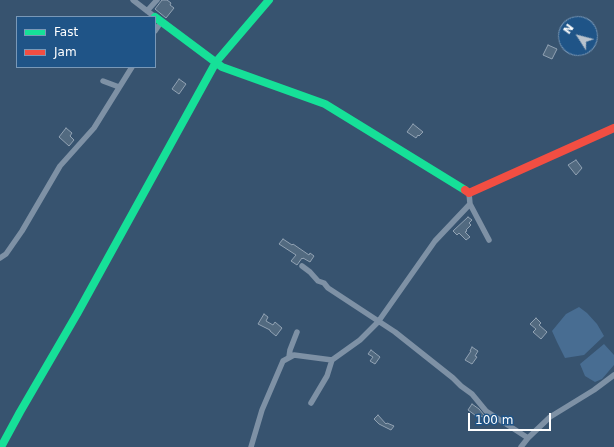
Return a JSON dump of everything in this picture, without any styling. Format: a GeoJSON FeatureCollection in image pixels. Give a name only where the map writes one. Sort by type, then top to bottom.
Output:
{"type":"FeatureCollection","features":[{"type":"Feature","properties":{"kind":"street"},"geometry":{"type":"LineString","coordinates":[[133,0],[154,16]]}},
{"type":"Feature","properties":{"kind":"street"},"geometry":{"type":"LineString","coordinates":[[148,11],[157,0]]}},
{"type":"Feature","properties":{"kind":"street"},"geometry":{"type":"LineString","coordinates":[[0,447],[77,314],[216,62],[268,0]]}},
{"type":"Feature","properties":{"kind":"street"},"geometry":{"type":"LineString","coordinates":[[157,19],[222,67],[325,104],[468,193],[470,204],[489,240]]}},
{"type":"Feature","properties":{"kind":"street"},"geometry":{"type":"LineString","coordinates":[[0,258],[6,254],[22,231],[60,166],[94,128],[131,68]]}},
{"type":"Feature","properties":{"kind":"street"},"geometry":{"type":"LineString","coordinates":[[103,80],[119,88]]}},
{"type":"Feature","properties":{"kind":"street"},"geometry":{"type":"LineString","coordinates":[[468,193],[614,128]]}},
{"type":"Feature","properties":{"kind":"street"},"geometry":{"type":"LineString","coordinates":[[311,403],[327,376],[332,360],[360,340],[378,322],[435,240],[470,204]]}},
{"type":"Feature","properties":{"kind":"street"},"geometry":{"type":"LineString","coordinates":[[302,266],[318,281],[324,283],[328,288],[395,332],[453,378],[460,386],[472,394],[486,411],[528,438]]}},
{"type":"Feature","properties":{"kind":"street"},"geometry":{"type":"LineString","coordinates":[[290,357],[290,350],[297,332]]}},
{"type":"Feature","properties":{"kind":"street"},"geometry":{"type":"LineString","coordinates":[[251,447],[262,410],[283,361],[294,355],[332,360]]}},
{"type":"Feature","properties":{"kind":"street"},"geometry":{"type":"LineString","coordinates":[[521,447],[528,438],[550,417],[594,390],[614,375]]}},
{"type":"Feature","properties":{"kind":"water"},"geometry":{"type":"Polygon","coordinates":[[[579,307],[597,324],[604,336],[584,355],[565,358],[552,331],[566,314],[579,307]]]}},
{"type":"Feature","properties":{"kind":"water"},"geometry":{"type":"Polygon","coordinates":[[[604,344],[614,355],[614,365],[602,379],[595,382],[585,376],[580,364],[604,344]]]}},
{"type":"Feature","properties":{"kind":"building"},"geometry":{"type":"Polygon","coordinates":[[[162,0],[167,0],[174,8],[166,18],[155,9],[162,0]]]}},
{"type":"Feature","properties":{"kind":"building"},"geometry":{"type":"Polygon","coordinates":[[[548,45],[557,49],[552,59],[543,55],[548,45]]]}},
{"type":"Feature","properties":{"kind":"building"},"geometry":{"type":"Polygon","coordinates":[[[179,79],[186,84],[179,94],[172,89],[179,79]]]}},
{"type":"Feature","properties":{"kind":"building"},"geometry":{"type":"Polygon","coordinates":[[[413,124],[423,132],[416,138],[407,132],[413,124]]]}},
{"type":"Feature","properties":{"kind":"building"},"geometry":{"type":"Polygon","coordinates":[[[66,128],[72,133],[70,136],[74,140],[69,146],[59,137],[66,128]]]}},
{"type":"Feature","properties":{"kind":"building"},"geometry":{"type":"Polygon","coordinates":[[[576,160],[582,168],[576,175],[568,165],[576,160]]]}},
{"type":"Feature","properties":{"kind":"building"},"geometry":{"type":"Polygon","coordinates":[[[468,217],[472,220],[469,223],[471,225],[465,232],[470,237],[466,240],[459,233],[457,235],[453,231],[468,217]]]}},
{"type":"Feature","properties":{"kind":"building"},"geometry":{"type":"Polygon","coordinates":[[[283,239],[309,255],[310,253],[314,256],[310,262],[302,258],[297,265],[291,261],[296,255],[279,244],[283,239]]]}},
{"type":"Feature","properties":{"kind":"building"},"geometry":{"type":"Polygon","coordinates":[[[264,314],[268,317],[266,321],[273,325],[275,322],[282,328],[276,336],[270,330],[258,324],[264,314]]]}},
{"type":"Feature","properties":{"kind":"building"},"geometry":{"type":"Polygon","coordinates":[[[536,318],[541,323],[539,325],[547,332],[541,339],[533,332],[536,329],[530,324],[536,318]]]}},
{"type":"Feature","properties":{"kind":"building"},"geometry":{"type":"Polygon","coordinates":[[[472,347],[478,351],[475,356],[477,357],[472,364],[465,360],[472,347]]]}},
{"type":"Feature","properties":{"kind":"building"},"geometry":{"type":"Polygon","coordinates":[[[371,350],[380,357],[375,364],[370,361],[373,357],[368,354],[371,350]]]}},
{"type":"Feature","properties":{"kind":"building"},"geometry":{"type":"Polygon","coordinates":[[[472,404],[479,409],[484,415],[483,417],[481,416],[479,418],[468,410],[472,404]]]}},
{"type":"Feature","properties":{"kind":"building"},"geometry":{"type":"Polygon","coordinates":[[[378,415],[386,424],[387,423],[394,426],[391,430],[379,424],[374,419],[378,415]]]}},
{"type":"Feature","properties":{"kind":"traffic: fast"},"geometry":{"type":"LineString","coordinates":[[1,447],[77,314],[216,62],[269,0]]}},
{"type":"Feature","properties":{"kind":"traffic: fast"},"geometry":{"type":"LineString","coordinates":[[156,18],[222,67],[325,104],[465,190]]}},
{"type":"Feature","properties":{"kind":"traffic: jam"},"geometry":{"type":"LineString","coordinates":[[465,190],[469,193],[614,128]]}}]}
